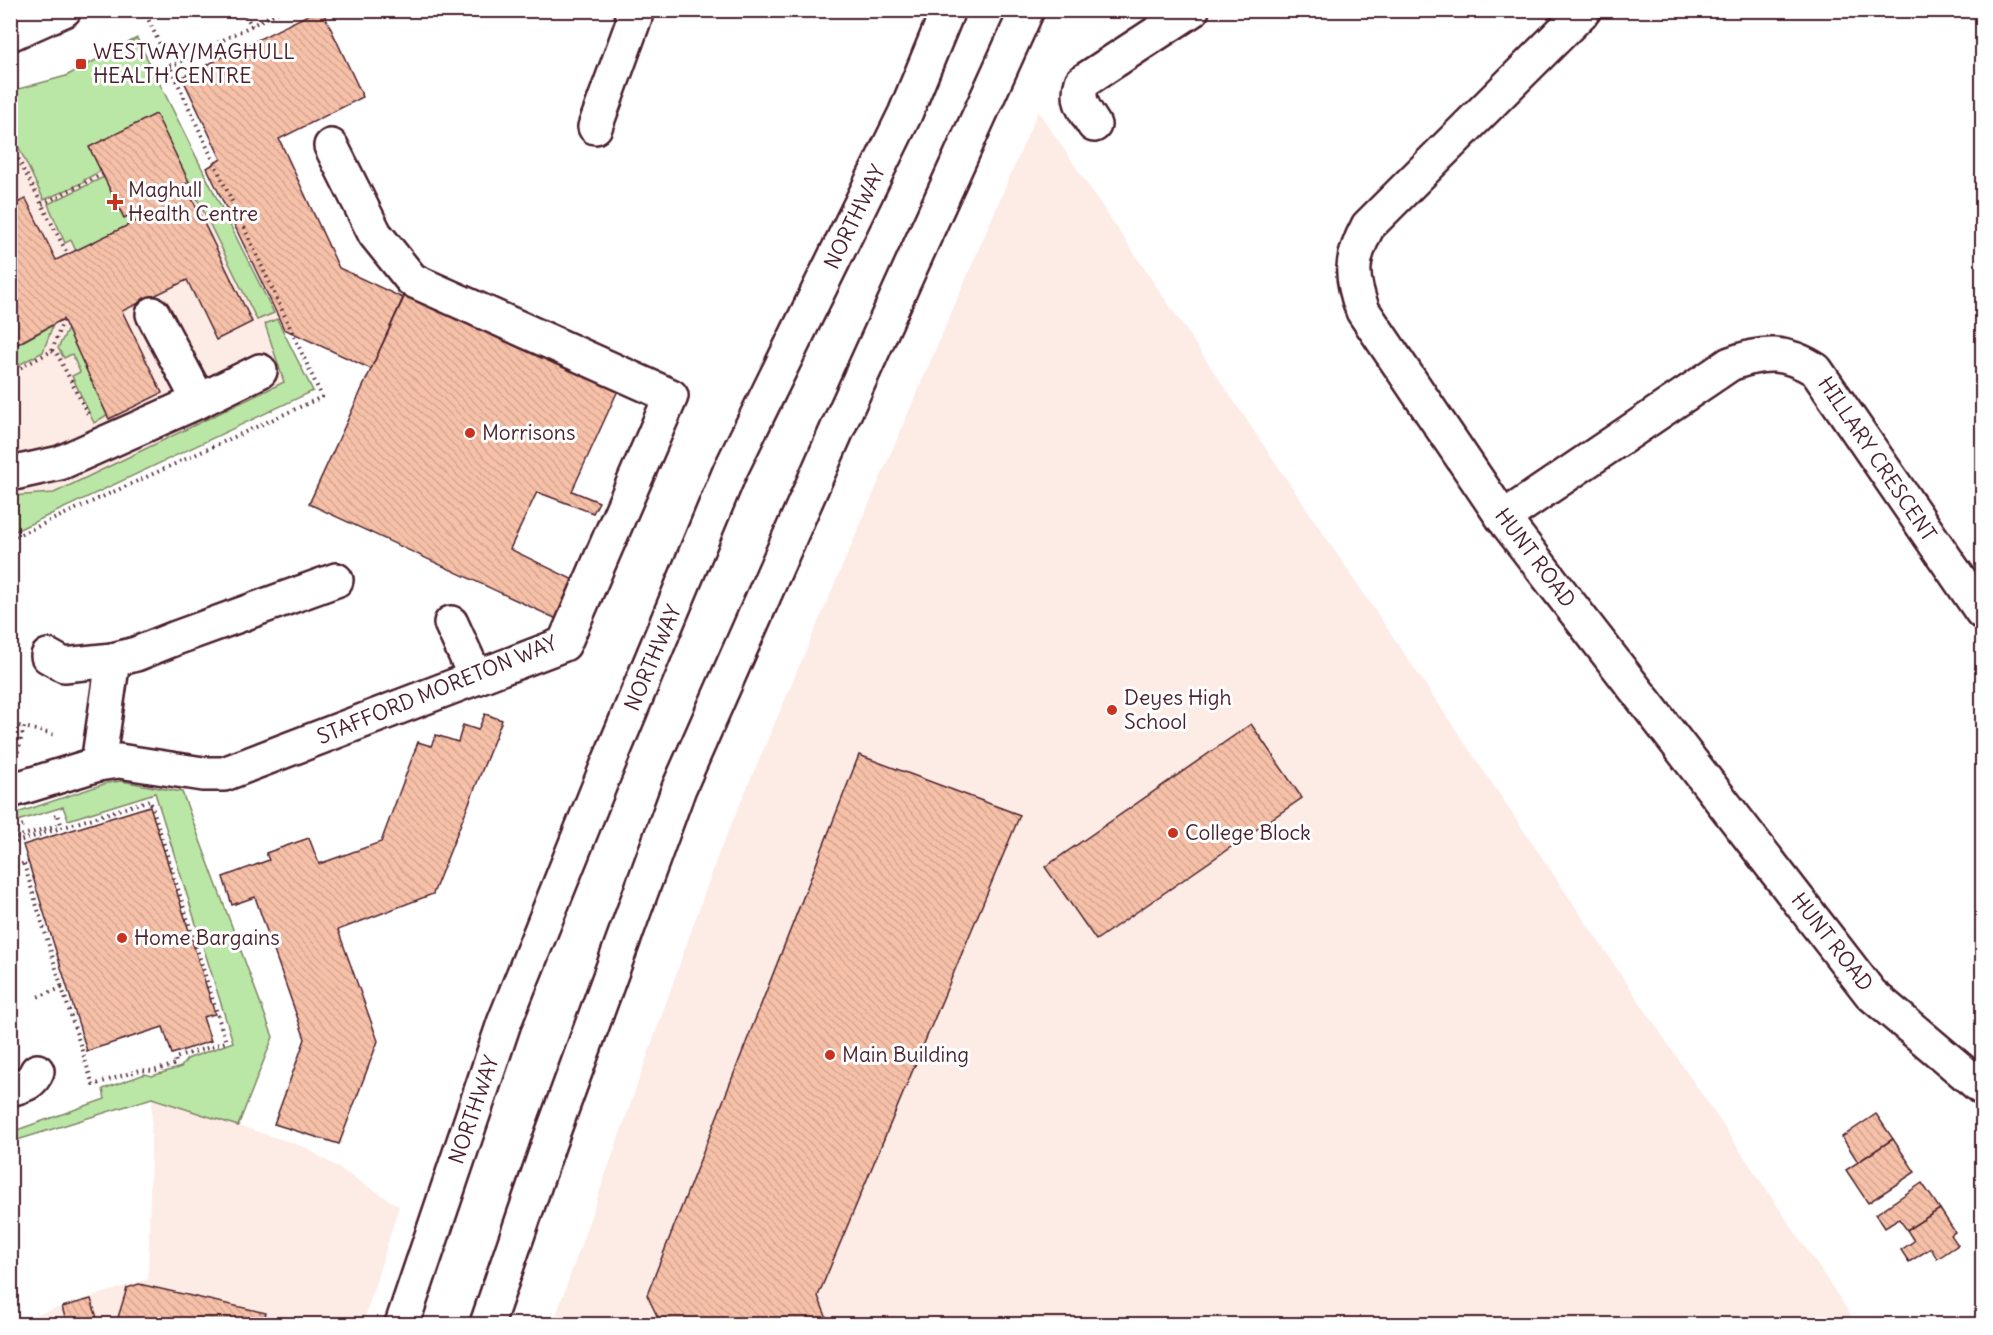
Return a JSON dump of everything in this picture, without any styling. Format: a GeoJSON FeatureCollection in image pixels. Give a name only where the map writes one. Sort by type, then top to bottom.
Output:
{"type":"FeatureCollection","features":[{"type":"Feature","properties":{"kind":"main road"},"geometry":{"type":"LineString","coordinates":[[10,34],[64,10]]}},
{"type":"Feature","properties":{"kind":"main road"},"geometry":{"type":"LineString","coordinates":[[595,127],[635,17],[632,10]]}},
{"type":"Feature","properties":{"kind":"main road","name":"NORTHWAY"},"geometry":{"type":"LineString","coordinates":[[402,1324],[504,1023],[698,548],[730,471],[905,114],[948,10]]}},
{"type":"Feature","properties":{"kind":"main road"},"geometry":{"type":"LineString","coordinates":[[487,1324],[549,1143],[679,789],[844,414],[1027,10]]}},
{"type":"Feature","properties":{"kind":"main road"},"geometry":{"type":"LineString","coordinates":[[1094,125],[1081,104],[1079,93],[1082,82],[1192,10]]}},
{"type":"Feature","properties":{"kind":"main road","name":"HUNT ROAD"},"geometry":{"type":"LineString","coordinates":[[1577,13],[1368,226],[1357,246],[1352,268],[1355,290],[1363,311],[1503,518],[1871,994],[1983,1088]]}},
{"type":"Feature","properties":{"kind":"main road","name":"STAFFORD MORETON WAY"},"geometry":{"type":"LineString","coordinates":[[10,791],[98,764],[119,761],[202,774],[224,774],[564,644],[670,396],[412,280],[375,234],[331,146]]}},
{"type":"Feature","properties":{"kind":"main road"},"geometry":{"type":"LineString","coordinates":[[153,314],[199,402]]}},
{"type":"Feature","properties":{"kind":"main road","name":"HILLARY CRESCENT"},"geometry":{"type":"LineString","coordinates":[[1503,518],[1730,364],[1751,356],[1773,354],[1799,359],[1816,370],[1983,612]]}},
{"type":"Feature","properties":{"kind":"main road"},"geometry":{"type":"LineString","coordinates":[[10,474],[60,463],[199,402],[260,371]]}},
{"type":"Feature","properties":{"kind":"main road"},"geometry":{"type":"LineString","coordinates":[[48,656],[64,665],[113,660],[136,654],[336,580]]}},
{"type":"Feature","properties":{"kind":"main road"},"geometry":{"type":"LineString","coordinates":[[451,623],[476,678]]}},
{"type":"Feature","properties":{"kind":"main road"},"geometry":{"type":"LineString","coordinates":[[98,764],[113,660]]}},
{"type":"Feature","properties":{"kind":"main road"},"geometry":{"type":"LineString","coordinates":[[10,1089],[27,1084],[34,1079],[37,1071]]}},
{"type":"Feature","properties":{"kind":"path"},"geometry":{"type":"LineString","coordinates":[[10,539],[322,397],[144,10]]}},
{"type":"Feature","properties":{"kind":"path"},"geometry":{"type":"LineString","coordinates":[[242,10],[252,26]]}},
{"type":"Feature","properties":{"kind":"path"},"geometry":{"type":"LineString","coordinates":[[170,67],[282,10]]}},
{"type":"Feature","properties":{"kind":"path"},"geometry":{"type":"LineString","coordinates":[[10,143],[68,255]]}},
{"type":"Feature","properties":{"kind":"path"},"geometry":{"type":"LineString","coordinates":[[42,204],[103,174]]}},
{"type":"Feature","properties":{"kind":"path"},"geometry":{"type":"LineString","coordinates":[[10,373],[52,351],[63,319]]}},
{"type":"Feature","properties":{"kind":"path"},"geometry":{"type":"LineString","coordinates":[[52,351],[56,352],[90,418]]}},
{"type":"Feature","properties":{"kind":"path"},"geometry":{"type":"LineString","coordinates":[[33,729],[34,723]]}},
{"type":"Feature","properties":{"kind":"path"},"geometry":{"type":"LineString","coordinates":[[13,725],[56,735]]}},
{"type":"Feature","properties":{"kind":"path"},"geometry":{"type":"LineString","coordinates":[[18,752],[24,728]]}},
{"type":"Feature","properties":{"kind":"path"},"geometry":{"type":"LineString","coordinates":[[10,844],[150,800],[226,1042],[175,1058],[176,1064],[153,1071],[140,1070],[93,1085],[26,863],[10,867]]}},
{"type":"Feature","properties":{"kind":"path"},"geometry":{"type":"LineString","coordinates":[[10,839],[61,824],[58,814],[49,817]]}},
{"type":"Feature","properties":{"kind":"path"},"geometry":{"type":"LineString","coordinates":[[10,829],[30,823]]}},
{"type":"Feature","properties":{"kind":"path"},"geometry":{"type":"LineString","coordinates":[[37,997],[62,988]]}},
{"type":"Feature","properties":{"kind":"shaded area","name":"Maghull Health Centre"},"geometry":{"type":"Polygon","coordinates":[[[137,38],[313,391],[11,533],[11,91],[66,76],[137,38]]]}},
{"type":"Feature","properties":{"kind":"shaded area","name":"Deyes High School"},"geometry":{"type":"Polygon","coordinates":[[[1038,111],[1857,1324],[553,1324],[718,855],[1038,111]]]}},
{"type":"Feature","properties":{"kind":"shaded area"},"geometry":{"type":"Polygon","coordinates":[[[152,1098],[305,1147],[399,1206],[363,1324],[10,1323],[148,1279],[152,1098]]]}},
{"type":"Feature","properties":{"kind":"green space"},"geometry":{"type":"Polygon","coordinates":[[[137,38],[274,313],[257,320],[156,115],[90,147],[101,171],[84,182],[44,200],[11,131],[11,91],[66,76],[137,38]]]}},
{"type":"Feature","properties":{"kind":"green space"},"geometry":{"type":"Polygon","coordinates":[[[104,177],[124,217],[135,212],[139,220],[76,251],[71,240],[65,243],[48,204],[104,177]]]}},
{"type":"Feature","properties":{"kind":"green space"},"geometry":{"type":"Polygon","coordinates":[[[277,319],[313,391],[11,533],[11,496],[54,493],[284,382],[265,324],[277,319]]]}},
{"type":"Feature","properties":{"kind":"green space"},"geometry":{"type":"Polygon","coordinates":[[[53,325],[43,352],[11,369],[11,348],[53,325]]]}},
{"type":"Feature","properties":{"kind":"green space"},"geometry":{"type":"Polygon","coordinates":[[[68,329],[107,415],[94,423],[72,376],[80,372],[72,354],[64,358],[58,348],[68,329]]]}},
{"type":"Feature","properties":{"kind":"green space"},"geometry":{"type":"Polygon","coordinates":[[[121,781],[182,792],[273,1037],[238,1126],[152,1098],[11,1142],[11,1132],[105,1099],[103,1089],[145,1074],[152,1076],[181,1067],[187,1059],[233,1042],[155,793],[68,820],[63,807],[11,823],[11,815],[107,783],[121,781]]]}},
{"type":"Feature","properties":{"kind":"building"},"geometry":{"type":"Polygon","coordinates":[[[322,10],[363,97],[279,139],[339,268],[403,298],[371,369],[284,329],[207,168],[221,159],[182,77],[322,10]]]}},
{"type":"Feature","properties":{"kind":"building"},"geometry":{"type":"Polygon","coordinates":[[[156,114],[189,182],[185,184],[252,322],[216,340],[187,280],[122,311],[162,393],[109,419],[63,319],[10,348],[10,206],[26,199],[56,260],[139,220],[135,212],[124,218],[89,147],[156,114]]]}},
{"type":"Feature","properties":{"kind":"building","name":"Morrisons"},"geometry":{"type":"Polygon","coordinates":[[[412,280],[625,375],[572,491],[599,502],[593,513],[537,492],[510,549],[588,587],[572,626],[309,504],[412,280]]]}},
{"type":"Feature","properties":{"kind":"building"},"geometry":{"type":"Polygon","coordinates":[[[485,714],[502,720],[433,894],[338,930],[378,1041],[339,1144],[274,1124],[305,1039],[255,897],[232,905],[223,877],[269,860],[266,853],[309,838],[319,864],[381,842],[418,742],[431,746],[436,735],[458,742],[463,725],[478,730],[485,714]]]}},
{"type":"Feature","properties":{"kind":"building","name":"College Block"},"geometry":{"type":"Polygon","coordinates":[[[1251,724],[1302,798],[1096,940],[1045,867],[1251,724]]]}},
{"type":"Feature","properties":{"kind":"building","name":"Main Building"},"geometry":{"type":"Polygon","coordinates":[[[859,755],[1020,815],[818,1296],[829,1324],[661,1324],[647,1295],[859,755]]]}},
{"type":"Feature","properties":{"kind":"building","name":"Home Bargains"},"geometry":{"type":"Polygon","coordinates":[[[150,806],[215,1014],[203,1017],[211,1041],[172,1054],[163,1027],[87,1051],[23,845],[150,806]]]}},
{"type":"Feature","properties":{"kind":"building"},"geometry":{"type":"Polygon","coordinates":[[[1876,1114],[1893,1139],[1858,1162],[1842,1137],[1876,1114]]]}},
{"type":"Feature","properties":{"kind":"building"},"geometry":{"type":"Polygon","coordinates":[[[1893,1139],[1915,1172],[1868,1203],[1846,1170],[1893,1139]]]}},
{"type":"Feature","properties":{"kind":"building"},"geometry":{"type":"Polygon","coordinates":[[[1922,1183],[1940,1209],[1907,1230],[1899,1219],[1885,1228],[1876,1214],[1922,1183]]]}},
{"type":"Feature","properties":{"kind":"building"},"geometry":{"type":"Polygon","coordinates":[[[1940,1209],[1955,1232],[1951,1235],[1958,1245],[1937,1259],[1931,1248],[1909,1262],[1901,1250],[1914,1241],[1907,1230],[1940,1209]]]}},
{"type":"Feature","properties":{"kind":"building"},"geometry":{"type":"Polygon","coordinates":[[[139,1284],[266,1313],[263,1324],[116,1324],[127,1288],[139,1284]]]}},
{"type":"Feature","properties":{"kind":"building"},"geometry":{"type":"Polygon","coordinates":[[[91,1299],[99,1324],[67,1324],[62,1307],[91,1299]]]}},
{"type":"Feature","properties":{"kind":"place","name":"WESTWAY/MAGHULL HEALTH CENTRE"},"geometry":{"type":"Point","coordinates":[81,64]}},
{"type":"Feature","properties":{"kind":"place","name":"Maghull Health Centre"},"geometry":{"type":"Point","coordinates":[115,202]}},
{"type":"Feature","properties":{"kind":"place","name":"Morrisons"},"geometry":{"type":"Point","coordinates":[470,433]}},
{"type":"Feature","properties":{"kind":"place","name":"Deyes High School"},"geometry":{"type":"Point","coordinates":[1112,710]}},
{"type":"Feature","properties":{"kind":"place","name":"College Block"},"geometry":{"type":"Point","coordinates":[1173,833]}},
{"type":"Feature","properties":{"kind":"place","name":"Home Bargains"},"geometry":{"type":"Point","coordinates":[122,938]}},
{"type":"Feature","properties":{"kind":"place","name":"Main Building"},"geometry":{"type":"Point","coordinates":[830,1055]}}]}
